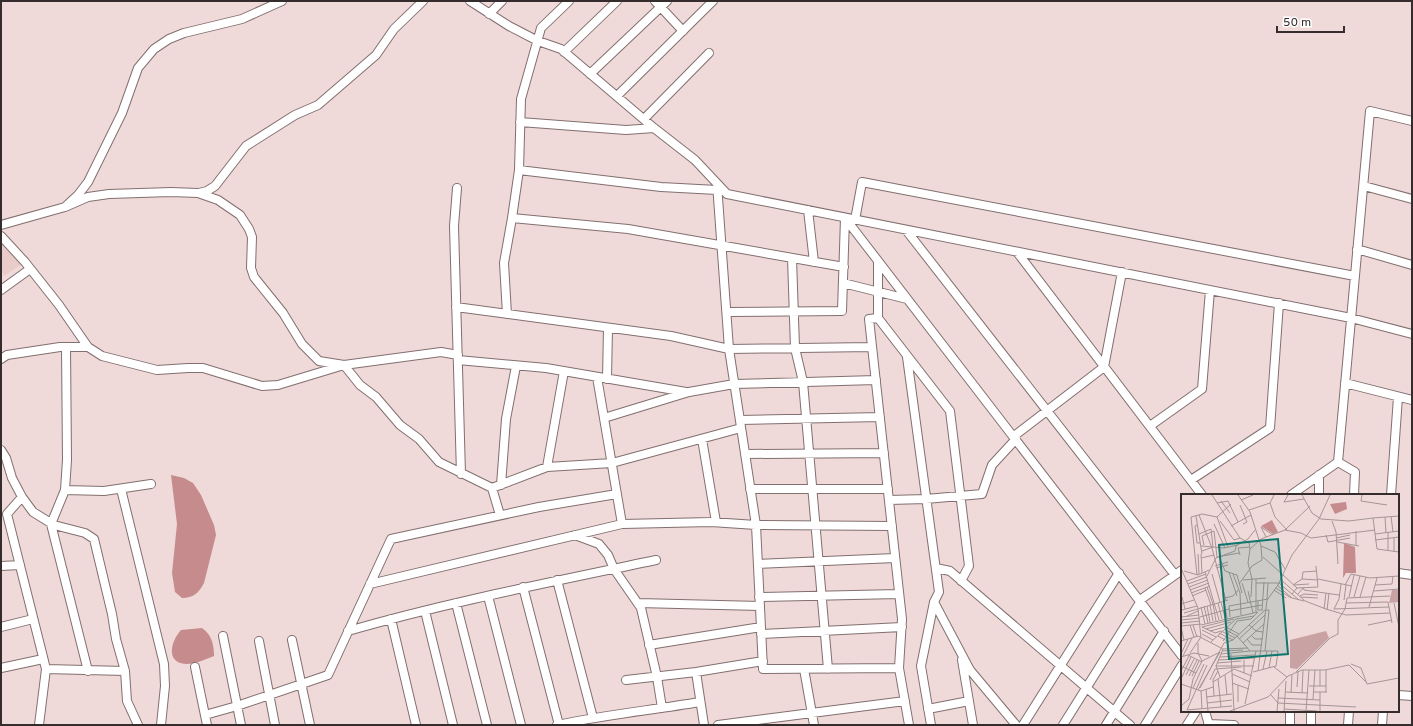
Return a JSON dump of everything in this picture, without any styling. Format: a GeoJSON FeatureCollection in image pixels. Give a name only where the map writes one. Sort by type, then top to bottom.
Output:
{"type":"FeatureCollection","features":[{"type":"Feature","properties":{"kind":"street"},"geometry":{"type":"LineString","coordinates":[[65,207],[78,195],[88,182],[122,113],[138,68],[154,49],[169,39],[184,33],[242,19],[282,1]]}},
{"type":"Feature","properties":{"kind":"street"},"geometry":{"type":"LineString","coordinates":[[1,225],[65,207],[88,197],[109,194],[171,192],[198,193],[207,191],[215,186],[246,146],[295,115],[318,105],[376,55],[394,29],[423,1]]}},
{"type":"Feature","properties":{"kind":"street"},"geometry":{"type":"LineString","coordinates":[[470,1],[509,26],[538,41],[561,49],[654,128],[695,160],[717,187],[727,194],[1279,303],[1351,318],[1412,334]]}},
{"type":"Feature","properties":{"kind":"street"},"geometry":{"type":"LineString","coordinates":[[489,14],[502,1]]}},
{"type":"Feature","properties":{"kind":"street"},"geometry":{"type":"LineString","coordinates":[[507,314],[504,263],[519,170],[521,99],[541,28],[569,1]]}},
{"type":"Feature","properties":{"kind":"street"},"geometry":{"type":"LineString","coordinates":[[564,52],[618,1]]}},
{"type":"Feature","properties":{"kind":"street"},"geometry":{"type":"LineString","coordinates":[[617,96],[713,1]]}},
{"type":"Feature","properties":{"kind":"street"},"geometry":{"type":"LineString","coordinates":[[590,74],[661,3],[683,31]]}},
{"type":"Feature","properties":{"kind":"street"},"geometry":{"type":"LineString","coordinates":[[644,119],[709,53]]}},
{"type":"Feature","properties":{"kind":"street"},"geometry":{"type":"LineString","coordinates":[[1338,462],[1370,110],[1412,121]]}},
{"type":"Feature","properties":{"kind":"street"},"geometry":{"type":"LineString","coordinates":[[520,122],[626,130],[654,128]]}},
{"type":"Feature","properties":{"kind":"street"},"geometry":{"type":"LineString","coordinates":[[519,170],[661,187],[717,187]]}},
{"type":"Feature","properties":{"kind":"street"},"geometry":{"type":"LineString","coordinates":[[855,220],[862,182],[1355,276]]}},
{"type":"Feature","properties":{"kind":"street"},"geometry":{"type":"LineString","coordinates":[[1364,186],[1412,199]]}},
{"type":"Feature","properties":{"kind":"street"},"geometry":{"type":"LineString","coordinates":[[717,187],[729,349],[756,525],[763,669],[899,668]]}},
{"type":"Feature","properties":{"kind":"street"},"geometry":{"type":"LineString","coordinates":[[457,188],[454,226],[461,474]]}},
{"type":"Feature","properties":{"kind":"street"},"geometry":{"type":"LineString","coordinates":[[198,193],[218,200],[240,215],[250,229],[252,237],[251,268],[254,277],[283,313],[302,344],[319,361],[344,365],[360,385],[376,397],[400,425],[419,439],[439,462],[492,488],[547,467],[612,463],[702,439],[740,424],[806,418],[880,417]]}},
{"type":"Feature","properties":{"kind":"street"},"geometry":{"type":"LineString","coordinates":[[808,210],[814,262]]}},
{"type":"Feature","properties":{"kind":"street"},"geometry":{"type":"LineString","coordinates":[[512,218],[628,229],[844,267]]}},
{"type":"Feature","properties":{"kind":"street"},"geometry":{"type":"LineString","coordinates":[[845,218],[1181,655]]}},
{"type":"Feature","properties":{"kind":"street"},"geometry":{"type":"LineString","coordinates":[[726,312],[842,311],[845,218]]}},
{"type":"Feature","properties":{"kind":"street"},"geometry":{"type":"LineString","coordinates":[[906,230],[1047,411],[1179,573],[1140,601],[1063,725]]}},
{"type":"Feature","properties":{"kind":"street"},"geometry":{"type":"LineString","coordinates":[[1,236],[59,305],[88,347],[102,356],[157,370],[203,368],[262,386],[278,386],[344,365],[440,352],[458,358],[564,371],[689,392]]}},
{"type":"Feature","properties":{"kind":"street"},"geometry":{"type":"LineString","coordinates":[[1358,249],[1412,265]]}},
{"type":"Feature","properties":{"kind":"street"},"geometry":{"type":"LineString","coordinates":[[1017,252],[1201,494]]}},
{"type":"Feature","properties":{"kind":"street"},"geometry":{"type":"LineString","coordinates":[[792,258],[795,348],[803,382],[828,669]]}},
{"type":"Feature","properties":{"kind":"street"},"geometry":{"type":"LineString","coordinates":[[878,261],[878,318],[950,411],[969,566],[961,581]]}},
{"type":"Feature","properties":{"kind":"street"},"geometry":{"type":"LineString","coordinates":[[1,290],[30,269]]}},
{"type":"Feature","properties":{"kind":"street"},"geometry":{"type":"LineString","coordinates":[[889,500],[926,499],[982,494],[992,465],[1015,438],[1104,367],[1122,272]]}},
{"type":"Feature","properties":{"kind":"street"},"geometry":{"type":"LineString","coordinates":[[843,282],[907,298]]}},
{"type":"Feature","properties":{"kind":"street"},"geometry":{"type":"LineString","coordinates":[[1150,426],[1202,388],[1210,290]]}},
{"type":"Feature","properties":{"kind":"street"},"geometry":{"type":"LineString","coordinates":[[1191,480],[1270,428],[1279,303]]}},
{"type":"Feature","properties":{"kind":"street"},"geometry":{"type":"LineString","coordinates":[[456,307],[671,336],[729,349],[872,347]]}},
{"type":"Feature","properties":{"kind":"street"},"geometry":{"type":"LineString","coordinates":[[878,318],[869,318],[902,619],[899,668],[910,725]]}},
{"type":"Feature","properties":{"kind":"street"},"geometry":{"type":"LineString","coordinates":[[607,378],[608,328]]}},
{"type":"Feature","properties":{"kind":"street"},"geometry":{"type":"LineString","coordinates":[[3,357],[66,347],[88,347]]}},
{"type":"Feature","properties":{"kind":"street"},"geometry":{"type":"LineString","coordinates":[[66,347],[67,460],[65,490],[51,524],[88,671]]}},
{"type":"Feature","properties":{"kind":"street"},"geometry":{"type":"LineString","coordinates":[[906,356],[939,592],[934,602],[921,666],[931,725]]}},
{"type":"Feature","properties":{"kind":"street"},"geometry":{"type":"LineString","coordinates":[[501,485],[506,419],[516,366]]}},
{"type":"Feature","properties":{"kind":"street"},"geometry":{"type":"LineString","coordinates":[[547,467],[564,371]]}},
{"type":"Feature","properties":{"kind":"street"},"geometry":{"type":"LineString","coordinates":[[597,377],[622,524]]}},
{"type":"Feature","properties":{"kind":"street"},"geometry":{"type":"LineString","coordinates":[[604,418],[689,392],[734,384],[876,380]]}},
{"type":"Feature","properties":{"kind":"street"},"geometry":{"type":"LineString","coordinates":[[1345,383],[1412,400]]}},
{"type":"Feature","properties":{"kind":"street"},"geometry":{"type":"LineString","coordinates":[[1391,494],[1398,396]]}},
{"type":"Feature","properties":{"kind":"street"},"geometry":{"type":"LineString","coordinates":[[702,439],[716,522]]}},
{"type":"Feature","properties":{"kind":"street"},"geometry":{"type":"LineString","coordinates":[[1,450],[6,458],[12,478],[22,497],[33,512],[51,524],[85,533],[94,539],[112,614],[116,639],[125,671],[127,701],[138,725]]}},
{"type":"Feature","properties":{"kind":"street"},"geometry":{"type":"LineString","coordinates":[[745,454],[884,453]]}},
{"type":"Feature","properties":{"kind":"street"},"geometry":{"type":"LineString","coordinates":[[1292,494],[1338,462]]}},
{"type":"Feature","properties":{"kind":"street"},"geometry":{"type":"LineString","coordinates":[[1338,462],[1354,472],[1354,494]]}},
{"type":"Feature","properties":{"kind":"street"},"geometry":{"type":"LineString","coordinates":[[1319,475],[1319,494]]}},
{"type":"Feature","properties":{"kind":"street"},"geometry":{"type":"LineString","coordinates":[[65,490],[104,491],[150,484]]}},
{"type":"Feature","properties":{"kind":"street"},"geometry":{"type":"LineString","coordinates":[[1303,494],[1304,486]]}},
{"type":"Feature","properties":{"kind":"street"},"geometry":{"type":"LineString","coordinates":[[492,488],[500,515]]}},
{"type":"Feature","properties":{"kind":"street"},"geometry":{"type":"LineString","coordinates":[[121,489],[164,664],[165,686],[160,725]]}},
{"type":"Feature","properties":{"kind":"street"},"geometry":{"type":"LineString","coordinates":[[750,489],[888,489]]}},
{"type":"Feature","properties":{"kind":"street"},"geometry":{"type":"LineString","coordinates":[[205,715],[237,706],[328,675],[391,539],[539,507],[617,494]]}},
{"type":"Feature","properties":{"kind":"street"},"geometry":{"type":"LineString","coordinates":[[22,497],[7,514],[46,669],[39,725]]}},
{"type":"Feature","properties":{"kind":"street"},"geometry":{"type":"LineString","coordinates":[[370,584],[622,524],[716,522],[756,525],[892,526]]}},
{"type":"Feature","properties":{"kind":"street"},"geometry":{"type":"LineString","coordinates":[[575,535],[599,544],[608,555],[614,569],[641,608],[657,677],[662,708]]}},
{"type":"Feature","properties":{"kind":"street"},"geometry":{"type":"LineString","coordinates":[[758,564],[896,558]]}},
{"type":"Feature","properties":{"kind":"street"},"geometry":{"type":"LineString","coordinates":[[348,631],[523,587],[656,560]]}},
{"type":"Feature","properties":{"kind":"street"},"geometry":{"type":"LineString","coordinates":[[1,566],[20,565]]}},
{"type":"Feature","properties":{"kind":"street"},"geometry":{"type":"LineString","coordinates":[[936,568],[950,571],[1130,725]]}},
{"type":"Feature","properties":{"kind":"street"},"geometry":{"type":"LineString","coordinates":[[1023,725],[1119,573]]}},
{"type":"Feature","properties":{"kind":"street"},"geometry":{"type":"LineString","coordinates":[[1399,573],[1412,576]]}},
{"type":"Feature","properties":{"kind":"street"},"geometry":{"type":"LineString","coordinates":[[557,580],[593,718]]}},
{"type":"Feature","properties":{"kind":"street"},"geometry":{"type":"LineString","coordinates":[[523,587],[558,725],[593,718],[700,702]]}},
{"type":"Feature","properties":{"kind":"street"},"geometry":{"type":"LineString","coordinates":[[638,603],[760,602],[822,596],[899,594]]}},
{"type":"Feature","properties":{"kind":"street"},"geometry":{"type":"LineString","coordinates":[[488,596],[521,725]]}},
{"type":"Feature","properties":{"kind":"street"},"geometry":{"type":"LineString","coordinates":[[934,602],[970,670],[1015,724]]}},
{"type":"Feature","properties":{"kind":"street"},"geometry":{"type":"LineString","coordinates":[[456,604],[488,725]]}},
{"type":"Feature","properties":{"kind":"street"},"geometry":{"type":"LineString","coordinates":[[425,611],[453,725]]}},
{"type":"Feature","properties":{"kind":"street"},"geometry":{"type":"LineString","coordinates":[[1,627],[33,619]]}},
{"type":"Feature","properties":{"kind":"street"},"geometry":{"type":"LineString","coordinates":[[391,619],[416,725]]}},
{"type":"Feature","properties":{"kind":"street"},"geometry":{"type":"LineString","coordinates":[[649,645],[761,631],[825,631],[902,627]]}},
{"type":"Feature","properties":{"kind":"street"},"geometry":{"type":"LineString","coordinates":[[1106,725],[1164,631]]}},
{"type":"Feature","properties":{"kind":"street"},"geometry":{"type":"LineString","coordinates":[[223,636],[241,725]]}},
{"type":"Feature","properties":{"kind":"street"},"geometry":{"type":"LineString","coordinates":[[292,640],[310,725]]}},
{"type":"Feature","properties":{"kind":"street"},"geometry":{"type":"LineString","coordinates":[[259,641],[276,725]]}},
{"type":"Feature","properties":{"kind":"street"},"geometry":{"type":"LineString","coordinates":[[960,652],[974,725]]}},
{"type":"Feature","properties":{"kind":"street"},"geometry":{"type":"LineString","coordinates":[[1,668],[43,659]]}},
{"type":"Feature","properties":{"kind":"street"},"geometry":{"type":"LineString","coordinates":[[626,680],[696,672],[763,661]]}},
{"type":"Feature","properties":{"kind":"street"},"geometry":{"type":"LineString","coordinates":[[1145,725],[1181,666]]}},
{"type":"Feature","properties":{"kind":"street"},"geometry":{"type":"LineString","coordinates":[[195,667],[207,725]]}},
{"type":"Feature","properties":{"kind":"street"},"geometry":{"type":"LineString","coordinates":[[46,669],[125,671]]}},
{"type":"Feature","properties":{"kind":"street"},"geometry":{"type":"LineString","coordinates":[[804,669],[814,725]]}},
{"type":"Feature","properties":{"kind":"street"},"geometry":{"type":"LineString","coordinates":[[696,672],[704,725]]}},
{"type":"Feature","properties":{"kind":"street"},"geometry":{"type":"LineString","coordinates":[[1399,695],[1412,696]]}},
{"type":"Feature","properties":{"kind":"street"},"geometry":{"type":"LineString","coordinates":[[718,725],[905,701]]}},
{"type":"Feature","properties":{"kind":"street"},"geometry":{"type":"LineString","coordinates":[[928,709],[969,701]]}},
{"type":"Feature","properties":{"kind":"street"},"geometry":{"type":"LineString","coordinates":[[1187,725],[1195,712]]}},
{"type":"Feature","properties":{"kind":"street"},"geometry":{"type":"LineString","coordinates":[[1205,712],[1208,724],[1234,725]]}},
{"type":"Feature","properties":{"kind":"street"},"geometry":{"type":"LineString","coordinates":[[1290,712],[1290,725]]}},
{"type":"Feature","properties":{"kind":"street"},"geometry":{"type":"LineString","coordinates":[[1311,712],[1311,725]]}},
{"type":"Feature","properties":{"kind":"street"},"geometry":{"type":"LineString","coordinates":[[1348,725],[1349,712]]}},
{"type":"Feature","properties":{"kind":"street"},"geometry":{"type":"LineString","coordinates":[[1382,725],[1383,712]]}},
{"type":"Feature","properties":{"kind":"shaded area"},"geometry":{"type":"Polygon","coordinates":[[[1,236],[25,262],[4,276],[1,269],[1,236]]]}},
{"type":"Feature","properties":{"kind":"shaded area"},"geometry":{"type":"Polygon","coordinates":[[[171,475],[184,478],[193,483],[201,495],[214,525],[216,535],[204,583],[200,590],[186,598],[182,598],[175,592],[172,573],[177,524],[171,475]]]}},
{"type":"Feature","properties":{"kind":"shaded area"},"geometry":{"type":"Polygon","coordinates":[[[202,628],[212,640],[214,656],[190,664],[179,663],[175,660],[172,651],[177,635],[181,630],[202,628]]]}}]}
